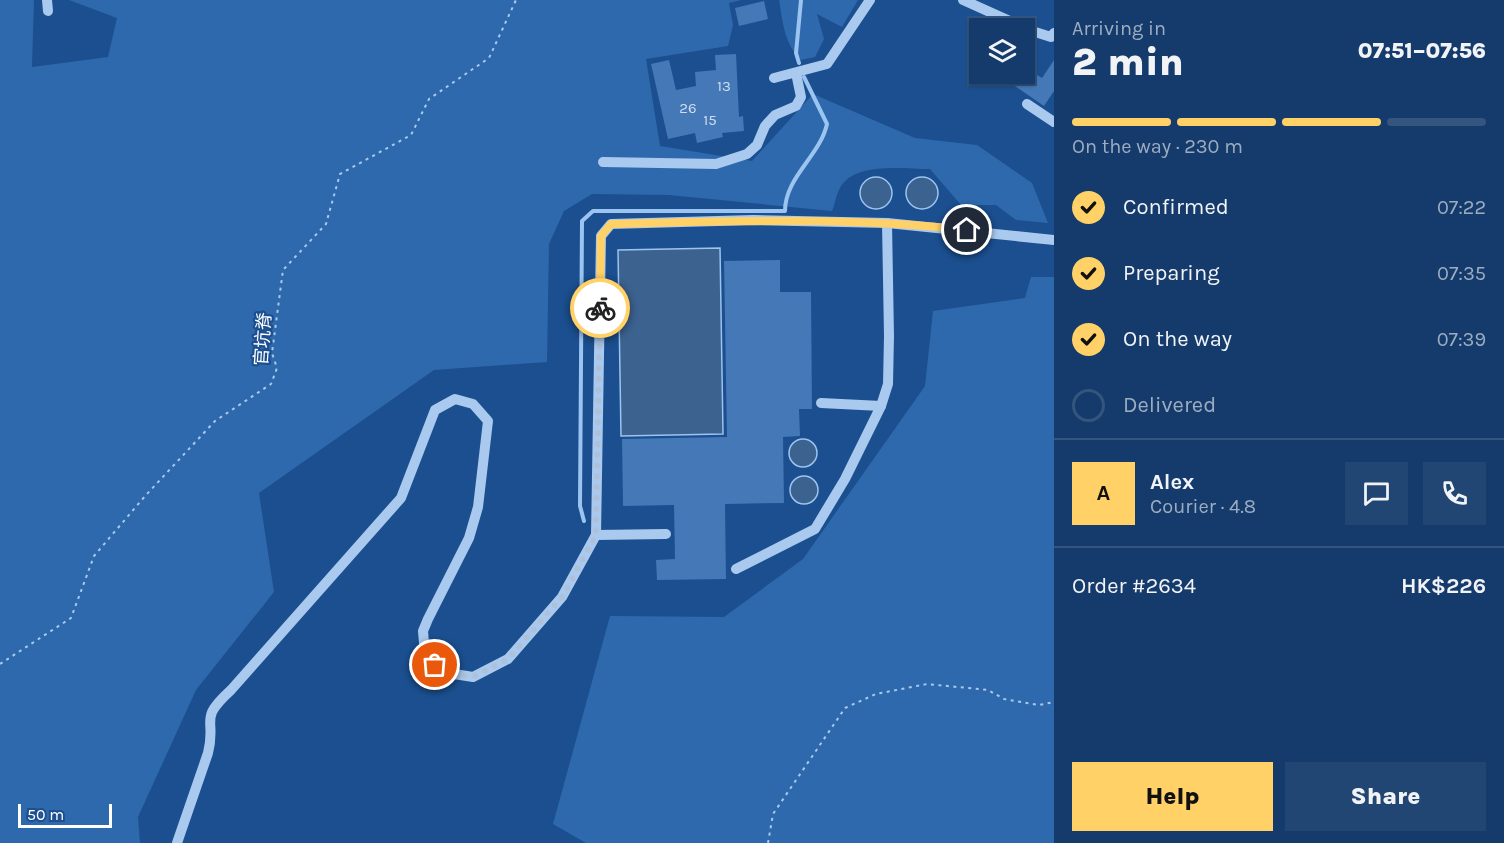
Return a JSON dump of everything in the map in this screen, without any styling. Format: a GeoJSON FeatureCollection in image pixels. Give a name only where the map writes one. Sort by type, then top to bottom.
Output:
{"type":"FeatureCollection","features":[{"type":"Feature","properties":{"kind":"street"},"geometry":{"type":"LineString","coordinates":[[774,78],[827,64],[870,0]]}},
{"type":"Feature","properties":{"kind":"street"},"geometry":{"type":"LineString","coordinates":[[963,0],[1032,31],[1051,37],[1054,33]]}},
{"type":"Feature","properties":{"kind":"street"},"geometry":{"type":"LineString","coordinates":[[603,162],[716,164],[747,154],[757,145],[770,120],[796,106],[801,97],[796,73]]}},
{"type":"Feature","properties":{"kind":"street"},"geometry":{"type":"LineString","coordinates":[[1027,104],[1054,122]]}},
{"type":"Feature","properties":{"kind":"street"},"geometry":{"type":"LineString","coordinates":[[177,843],[208,753],[211,742],[209,716],[215,705],[255,664],[401,498],[435,410],[455,399],[473,404],[488,421],[478,507],[469,538],[423,631],[425,655],[448,673],[473,677],[508,659],[562,597],[596,535],[601,236],[611,224],[753,220],[886,223],[1054,240]]}},
{"type":"Feature","properties":{"kind":"street"},"geometry":{"type":"LineString","coordinates":[[736,569],[815,529],[845,479],[881,406],[888,384],[890,336],[886,223]]}},
{"type":"Feature","properties":{"kind":"street"},"geometry":{"type":"LineString","coordinates":[[821,403],[881,406]]}},
{"type":"Feature","properties":{"kind":"street"},"geometry":{"type":"LineString","coordinates":[[596,535],[666,534]]}},
{"type":"Feature","properties":{"kind":"path","name":"官坑脊"},"geometry":{"type":"LineString","coordinates":[[0,664],[71,618],[94,556],[146,495],[215,422],[271,384],[277,368],[273,352],[283,270],[326,224],[340,174],[411,135],[429,99],[489,57],[516,0]]}},
{"type":"Feature","properties":{"kind":"path"},"geometry":{"type":"LineString","coordinates":[[768,843],[773,814],[845,708],[876,694],[927,684],[988,690],[1004,699],[1039,705],[1054,702]]}},
{"type":"Feature","properties":{"kind":"shaded area"},"geometry":{"type":"Polygon","coordinates":[[[0,0],[34,0],[32,67],[108,57],[117,18],[69,0],[741,0],[729,3],[733,25],[728,46],[646,59],[660,146],[752,161],[813,94],[915,138],[977,145],[1032,183],[1048,223],[1016,220],[996,205],[961,205],[930,169],[880,168],[856,174],[847,179],[840,188],[832,211],[669,195],[592,194],[564,211],[549,244],[547,362],[434,370],[259,493],[274,592],[196,690],[138,817],[140,843],[0,843],[0,0]]]}},
{"type":"Feature","properties":{"kind":"shaded area"},"geometry":{"type":"Polygon","coordinates":[[[779,0],[858,0],[842,27],[817,14],[824,39],[815,57],[801,60],[788,40],[779,0]]]}},
{"type":"Feature","properties":{"kind":"shaded area"},"geometry":{"type":"Polygon","coordinates":[[[876,177],[888,181],[892,193],[888,205],[876,209],[864,205],[860,193],[864,181],[876,177]]]}},
{"type":"Feature","properties":{"kind":"shaded area"},"geometry":{"type":"Polygon","coordinates":[[[922,177],[934,181],[938,193],[934,205],[922,209],[910,205],[906,193],[910,181],[922,177]]]}},
{"type":"Feature","properties":{"kind":"shaded area"},"geometry":{"type":"Polygon","coordinates":[[[720,248],[723,434],[621,436],[618,250],[720,248]]]}},
{"type":"Feature","properties":{"kind":"shaded area"},"geometry":{"type":"Polygon","coordinates":[[[1031,277],[1054,277],[1054,843],[586,843],[553,824],[610,616],[724,617],[803,559],[925,386],[933,311],[1025,298],[1031,277]]]}},
{"type":"Feature","properties":{"kind":"shaded area"},"geometry":{"type":"Polygon","coordinates":[[[803,439],[813,443],[817,453],[813,463],[803,467],[793,463],[789,453],[793,443],[803,439]]]}},
{"type":"Feature","properties":{"kind":"shaded area"},"geometry":{"type":"Polygon","coordinates":[[[804,476],[814,480],[818,490],[814,500],[804,504],[794,500],[790,490],[794,480],[804,476]]]}},
{"type":"Feature","properties":{"kind":"building"},"geometry":{"type":"Polygon","coordinates":[[[764,1],[768,19],[739,26],[735,8],[764,1]]]}},
{"type":"Feature","properties":{"kind":"building"},"geometry":{"type":"Polygon","coordinates":[[[736,54],[739,117],[743,116],[744,131],[722,133],[723,137],[697,143],[695,133],[668,139],[651,64],[669,60],[676,90],[696,86],[695,72],[716,70],[715,55],[736,54]]]}},
{"type":"Feature","properties":{"kind":"building"},"geometry":{"type":"Polygon","coordinates":[[[1054,60],[1054,91],[1044,106],[1012,84],[1035,84],[1035,74],[1042,78],[1054,60]]]}},
{"type":"Feature","properties":{"kind":"building"},"geometry":{"type":"Polygon","coordinates":[[[780,260],[780,292],[811,292],[812,409],[799,409],[800,436],[783,437],[784,503],[725,504],[726,579],[657,580],[656,560],[675,559],[674,505],[623,506],[622,439],[727,437],[724,261],[780,260]]]}},
{"type":"Feature","properties":{"kind":"waterway"},"geometry":{"type":"LineString","coordinates":[[799,63],[796,53],[801,0]]}},
{"type":"Feature","properties":{"kind":"waterway"},"geometry":{"type":"LineString","coordinates":[[584,521],[580,506],[582,221],[593,211],[785,211],[796,177],[823,136],[827,124],[804,77]]}},
{"type":"Feature","properties":{"kind":"way so far"},"geometry":{"type":"LineString","coordinates":[[435,665],[448,673],[473,677],[508,659],[562,597],[596,535],[600,308]]}},
{"type":"Feature","properties":{"kind":"route"},"geometry":{"type":"LineString","coordinates":[[600,308],[601,236],[611,224],[753,220],[886,223],[967,230]]}}]}
